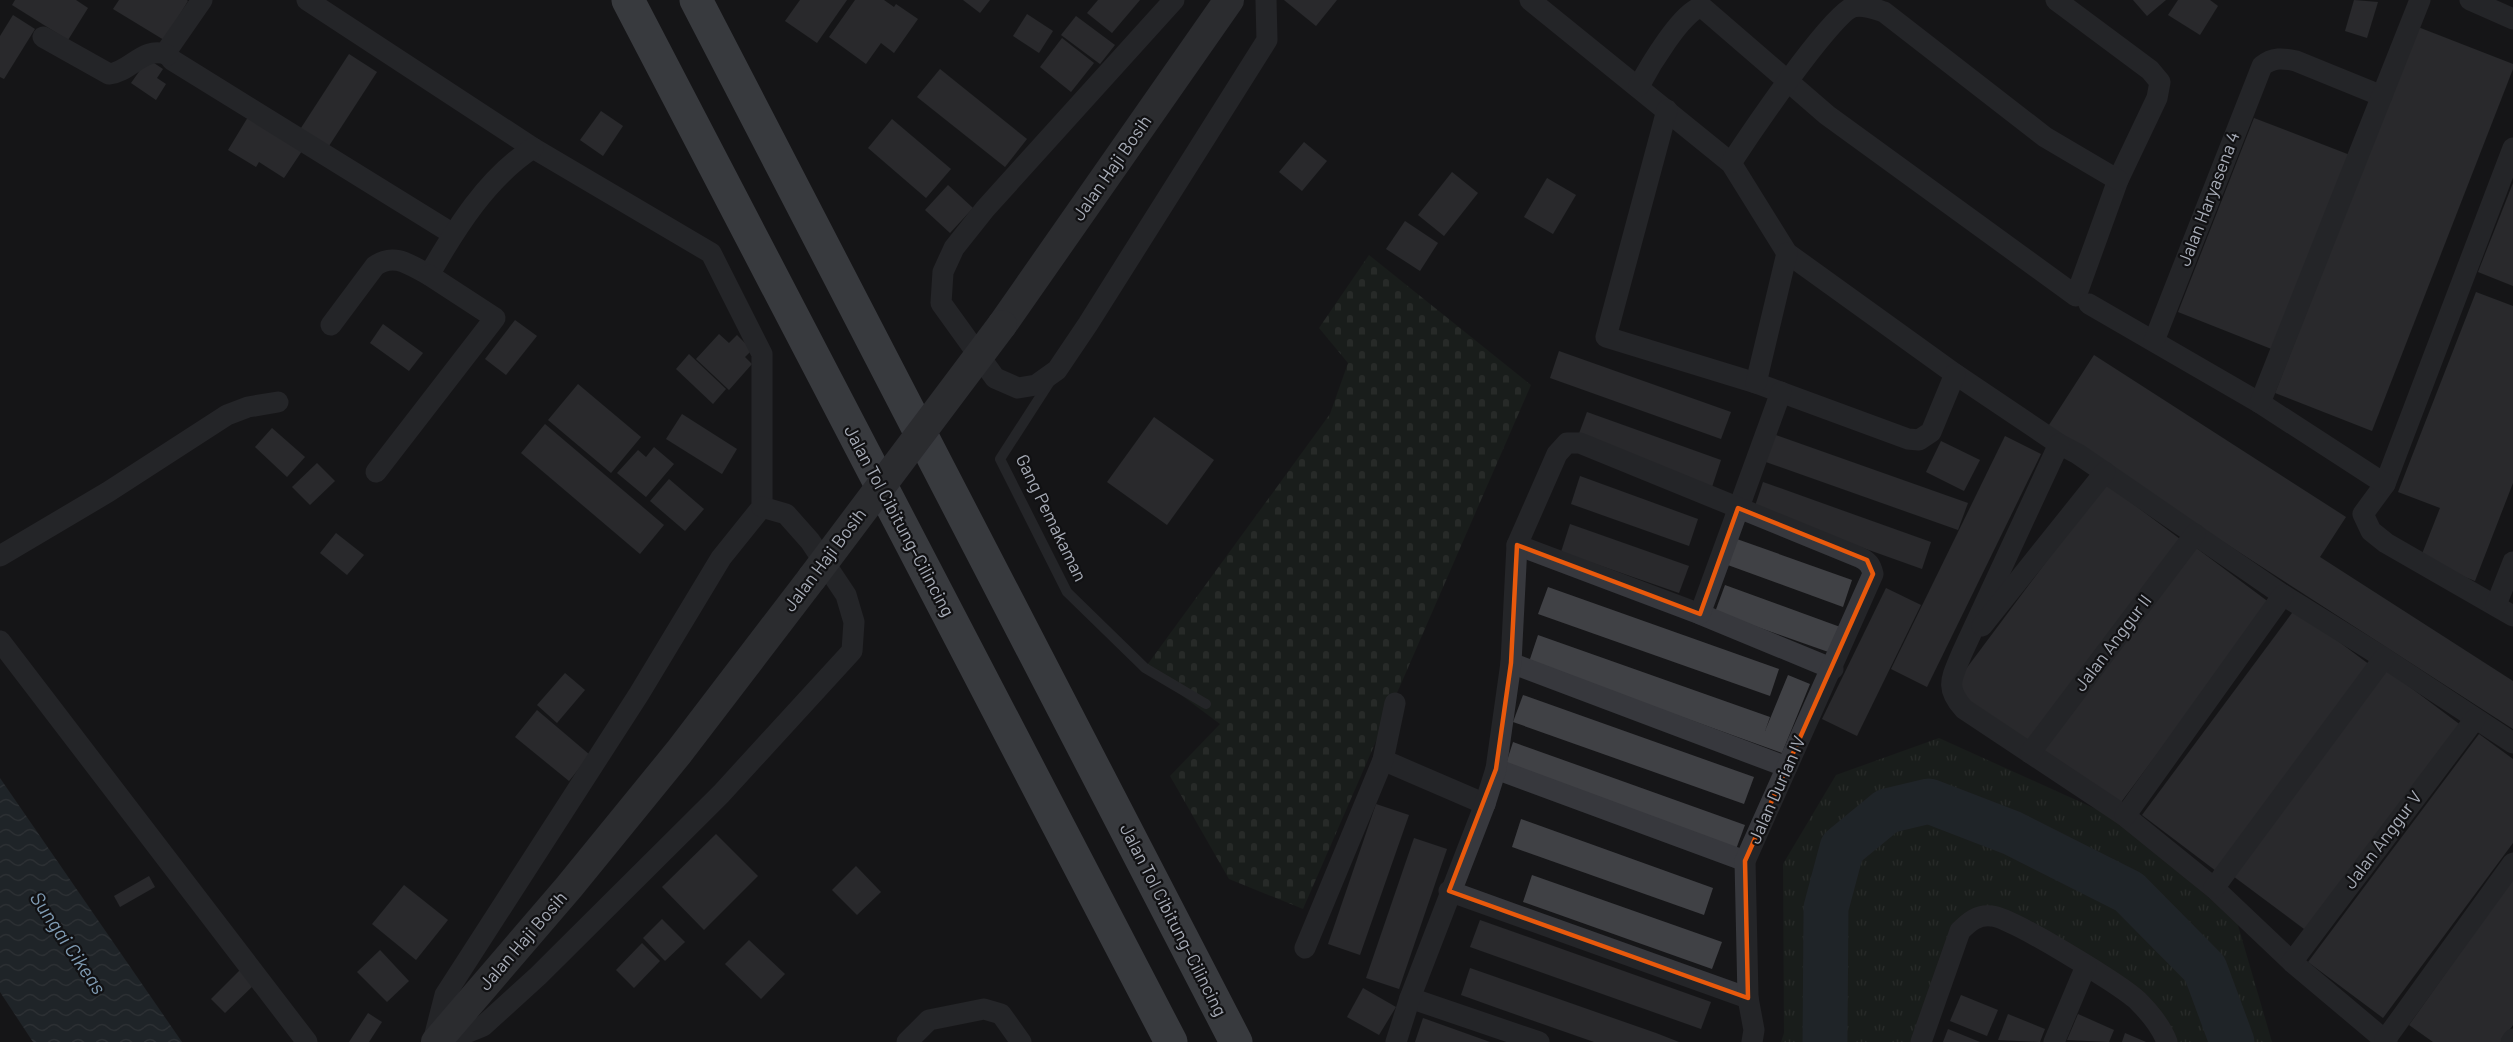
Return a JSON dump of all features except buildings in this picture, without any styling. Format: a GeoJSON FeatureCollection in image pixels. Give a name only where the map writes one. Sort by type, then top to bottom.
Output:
{"type":"FeatureCollection","features":[{"type":"Feature","properties":{"kind":"highway","name":"Jalan Tol Cibitung–Cilincing"},"geometry":{"type":"LineString","coordinates":[[628,0],[1171,1042]]}},
{"type":"Feature","properties":{"kind":"highway","name":"Jalan Tol Cibitung–Cilincing"},"geometry":{"type":"LineString","coordinates":[[696,0],[1236,1042]]}},
{"type":"Feature","properties":{"kind":"main road","name":"Jalan Haji Bosih"},"geometry":{"type":"LineString","coordinates":[[434,1042],[569,887],[679,752],[812,578],[1002,325],[1229,0]]}},
{"type":"Feature","properties":{"kind":"street"},"geometry":{"type":"LineString","coordinates":[[168,55],[168,49],[202,0]]}},
{"type":"Feature","properties":{"kind":"street"},"geometry":{"type":"LineString","coordinates":[[307,0],[533,148],[711,253],[762,354],[762,507],[721,558],[639,694],[446,994],[434,1042]]}},
{"type":"Feature","properties":{"kind":"street"},"geometry":{"type":"LineString","coordinates":[[1174,0],[985,209],[954,248],[942,272],[941,303],[995,378],[1018,388],[1036,385],[1057,370],[1267,40],[1266,0]]}},
{"type":"Feature","properties":{"kind":"street"},"geometry":{"type":"LineString","coordinates":[[1530,0],[1639,86],[1731,163],[1787,253],[1955,374],[2105,472],[2283,595],[2513,743]]}},
{"type":"Feature","properties":{"kind":"street"},"geometry":{"type":"LineString","coordinates":[[1639,86],[1647,69],[1686,15],[1702,6],[1787,82],[1903,172],[2076,296],[2118,180],[2157,99],[2160,82],[2150,70],[2056,0]]}},
{"type":"Feature","properties":{"kind":"street"},"geometry":{"type":"LineString","coordinates":[[2260,403],[2420,0]]}},
{"type":"Feature","properties":{"kind":"street"},"geometry":{"type":"LineString","coordinates":[[2470,0],[2513,19]]}},
{"type":"Feature","properties":{"kind":"street"},"geometry":{"type":"LineString","coordinates":[[1731,163],[1787,82],[1838,18],[1852,7],[1867,6],[1884,12],[2045,137],[2118,180]]}},
{"type":"Feature","properties":{"kind":"street"},"geometry":{"type":"LineString","coordinates":[[43,37],[109,74],[120,73],[140,57],[159,52],[168,55],[188,72],[453,234]]}},
{"type":"Feature","properties":{"kind":"street","name":"Jalan Haryasena 4"},"geometry":{"type":"LineString","coordinates":[[2154,341],[2257,74],[2269,60],[2282,58],[2296,61],[2382,96]]}},
{"type":"Feature","properties":{"kind":"street"},"geometry":{"type":"LineString","coordinates":[[1667,110],[1606,337],[1756,382],[1898,436],[1919,440],[1932,432],[1955,374]]}},
{"type":"Feature","properties":{"kind":"street"},"geometry":{"type":"LineString","coordinates":[[429,275],[453,234],[507,165],[533,148]]}},
{"type":"Feature","properties":{"kind":"street"},"geometry":{"type":"LineString","coordinates":[[2513,148],[2385,483],[2363,514],[2371,531],[2386,543],[2504,610],[2513,562]]}},
{"type":"Feature","properties":{"kind":"street"},"geometry":{"type":"LineString","coordinates":[[1756,382],[1787,253]]}},
{"type":"Feature","properties":{"kind":"street"},"geometry":{"type":"LineString","coordinates":[[331,325],[375,266],[385,258],[394,258],[429,275],[495,318],[376,472]]}},
{"type":"Feature","properties":{"kind":"street"},"geometry":{"type":"LineString","coordinates":[[2089,304],[2260,403],[2385,483]]}},
{"type":"Feature","properties":{"kind":"street"},"geometry":{"type":"LineString","coordinates":[[1700,614],[1781,392]]}},
{"type":"Feature","properties":{"kind":"street"},"geometry":{"type":"LineString","coordinates":[[0,556],[108,492],[227,415],[248,407],[278,402]]}},
{"type":"Feature","properties":{"kind":"street"},"geometry":{"type":"LineString","coordinates":[[1396,1042],[1449,891],[1485,804],[1496,769],[1511,663],[1517,545],[1557,454],[1567,443],[1580,443],[1738,508]]}},
{"type":"Feature","properties":{"kind":"street"},"geometry":{"type":"LineString","coordinates":[[2059,444],[1950,682],[1954,699],[1964,709],[2125,816],[2214,888],[2292,962],[2386,1041],[2513,863]]}},
{"type":"Feature","properties":{"kind":"street"},"geometry":{"type":"LineString","coordinates":[[1962,653],[2105,472]]}},
{"type":"Feature","properties":{"kind":"street"},"geometry":{"type":"LineString","coordinates":[[444,1042],[483,1026],[538,976],[721,794],[852,651],[854,622],[846,595],[810,541],[786,514],[762,507]]}},
{"type":"Feature","properties":{"kind":"street","name":"Jalan Durian IV"},"geometry":{"type":"LineString","coordinates":[[1738,508],[1867,560],[1873,574],[1833,669],[1745,861],[1748,998],[1754,1030],[1752,1042]]}},
{"type":"Feature","properties":{"kind":"street","name":"Jalan Anggur II"},"geometry":{"type":"LineString","coordinates":[[2030,753],[2196,534]]}},
{"type":"Feature","properties":{"kind":"street"},"geometry":{"type":"LineString","coordinates":[[1517,545],[1700,614],[1833,669]]}},
{"type":"Feature","properties":{"kind":"street"},"geometry":{"type":"LineString","coordinates":[[2125,816],[2283,595]]}},
{"type":"Feature","properties":{"kind":"street"},"geometry":{"type":"LineString","coordinates":[[0,641],[307,1042]]}},
{"type":"Feature","properties":{"kind":"street"},"geometry":{"type":"LineString","coordinates":[[2214,888],[2384,658]]}},
{"type":"Feature","properties":{"kind":"street"},"geometry":{"type":"LineString","coordinates":[[1511,663],[1787,767]]}},
{"type":"Feature","properties":{"kind":"street"},"geometry":{"type":"LineString","coordinates":[[1305,948],[1383,760],[1395,703]]}},
{"type":"Feature","properties":{"kind":"street","name":"Jalan Anggur V"},"geometry":{"type":"LineString","coordinates":[[2292,962],[2475,719]]}},
{"type":"Feature","properties":{"kind":"street"},"geometry":{"type":"LineString","coordinates":[[1383,760],[1485,804]]}},
{"type":"Feature","properties":{"kind":"street"},"geometry":{"type":"LineString","coordinates":[[1496,769],[1745,861]]}},
{"type":"Feature","properties":{"kind":"street"},"geometry":{"type":"LineString","coordinates":[[1449,891],[1748,998]]}},
{"type":"Feature","properties":{"kind":"street"},"geometry":{"type":"LineString","coordinates":[[1921,1042],[1960,932],[1970,921],[1990,915],[2003,918],[2086,966],[2136,1000],[2155,1020],[2167,1042]]}},
{"type":"Feature","properties":{"kind":"street"},"geometry":{"type":"LineString","coordinates":[[2055,1042],[2086,966]]}},
{"type":"Feature","properties":{"kind":"street"},"geometry":{"type":"LineString","coordinates":[[1410,998],[1539,1042]]}},
{"type":"Feature","properties":{"kind":"street"},"geometry":{"type":"LineString","coordinates":[[907,1042],[929,1020],[984,1009],[1001,1014],[1021,1042]]}},
{"type":"Feature","properties":{"kind":"lane","name":"Gang Pemakaman"},"geometry":{"type":"LineString","coordinates":[[1057,370],[1000,459],[1067,592],[1145,668],[1206,704]]}},
{"type":"Feature","properties":{"kind":"highlighted area"},"geometry":{"type":"Polygon","coordinates":[[[1738,508],[1867,560],[1873,574],[1745,861],[1748,998],[1449,891],[1496,769],[1511,663],[1517,545],[1700,614],[1738,508]]]}},
{"type":"Feature","properties":{"kind":"green space"},"geometry":{"type":"Polygon","coordinates":[[[1369,255],[1531,385],[1303,909],[1229,879],[1170,776],[1220,724],[1145,668],[1330,414],[1348,363],[1319,328],[1369,255]]]}},
{"type":"Feature","properties":{"kind":"green space"},"geometry":{"type":"Polygon","coordinates":[[[1939,738],[2118,819],[2237,922],[2272,1042],[2168,1042],[2155,1020],[2018,926],[1970,921],[1925,1042],[1781,1042],[1784,1033],[1783,864],[1836,775],[1939,738]]]}},
{"type":"Feature","properties":{"kind":"water","name":"Sungai Cikeas"},"geometry":{"type":"Polygon","coordinates":[[[0,778],[182,1042],[33,1042],[0,992],[0,778]]]}},
{"type":"Feature","properties":{"kind":"waterway"},"geometry":{"type":"LineString","coordinates":[[1825,1042],[1826,908],[1842,848],[1887,811],[1929,801],[2012,833],[2129,892],[2205,969],[2232,1042]]}}]}
